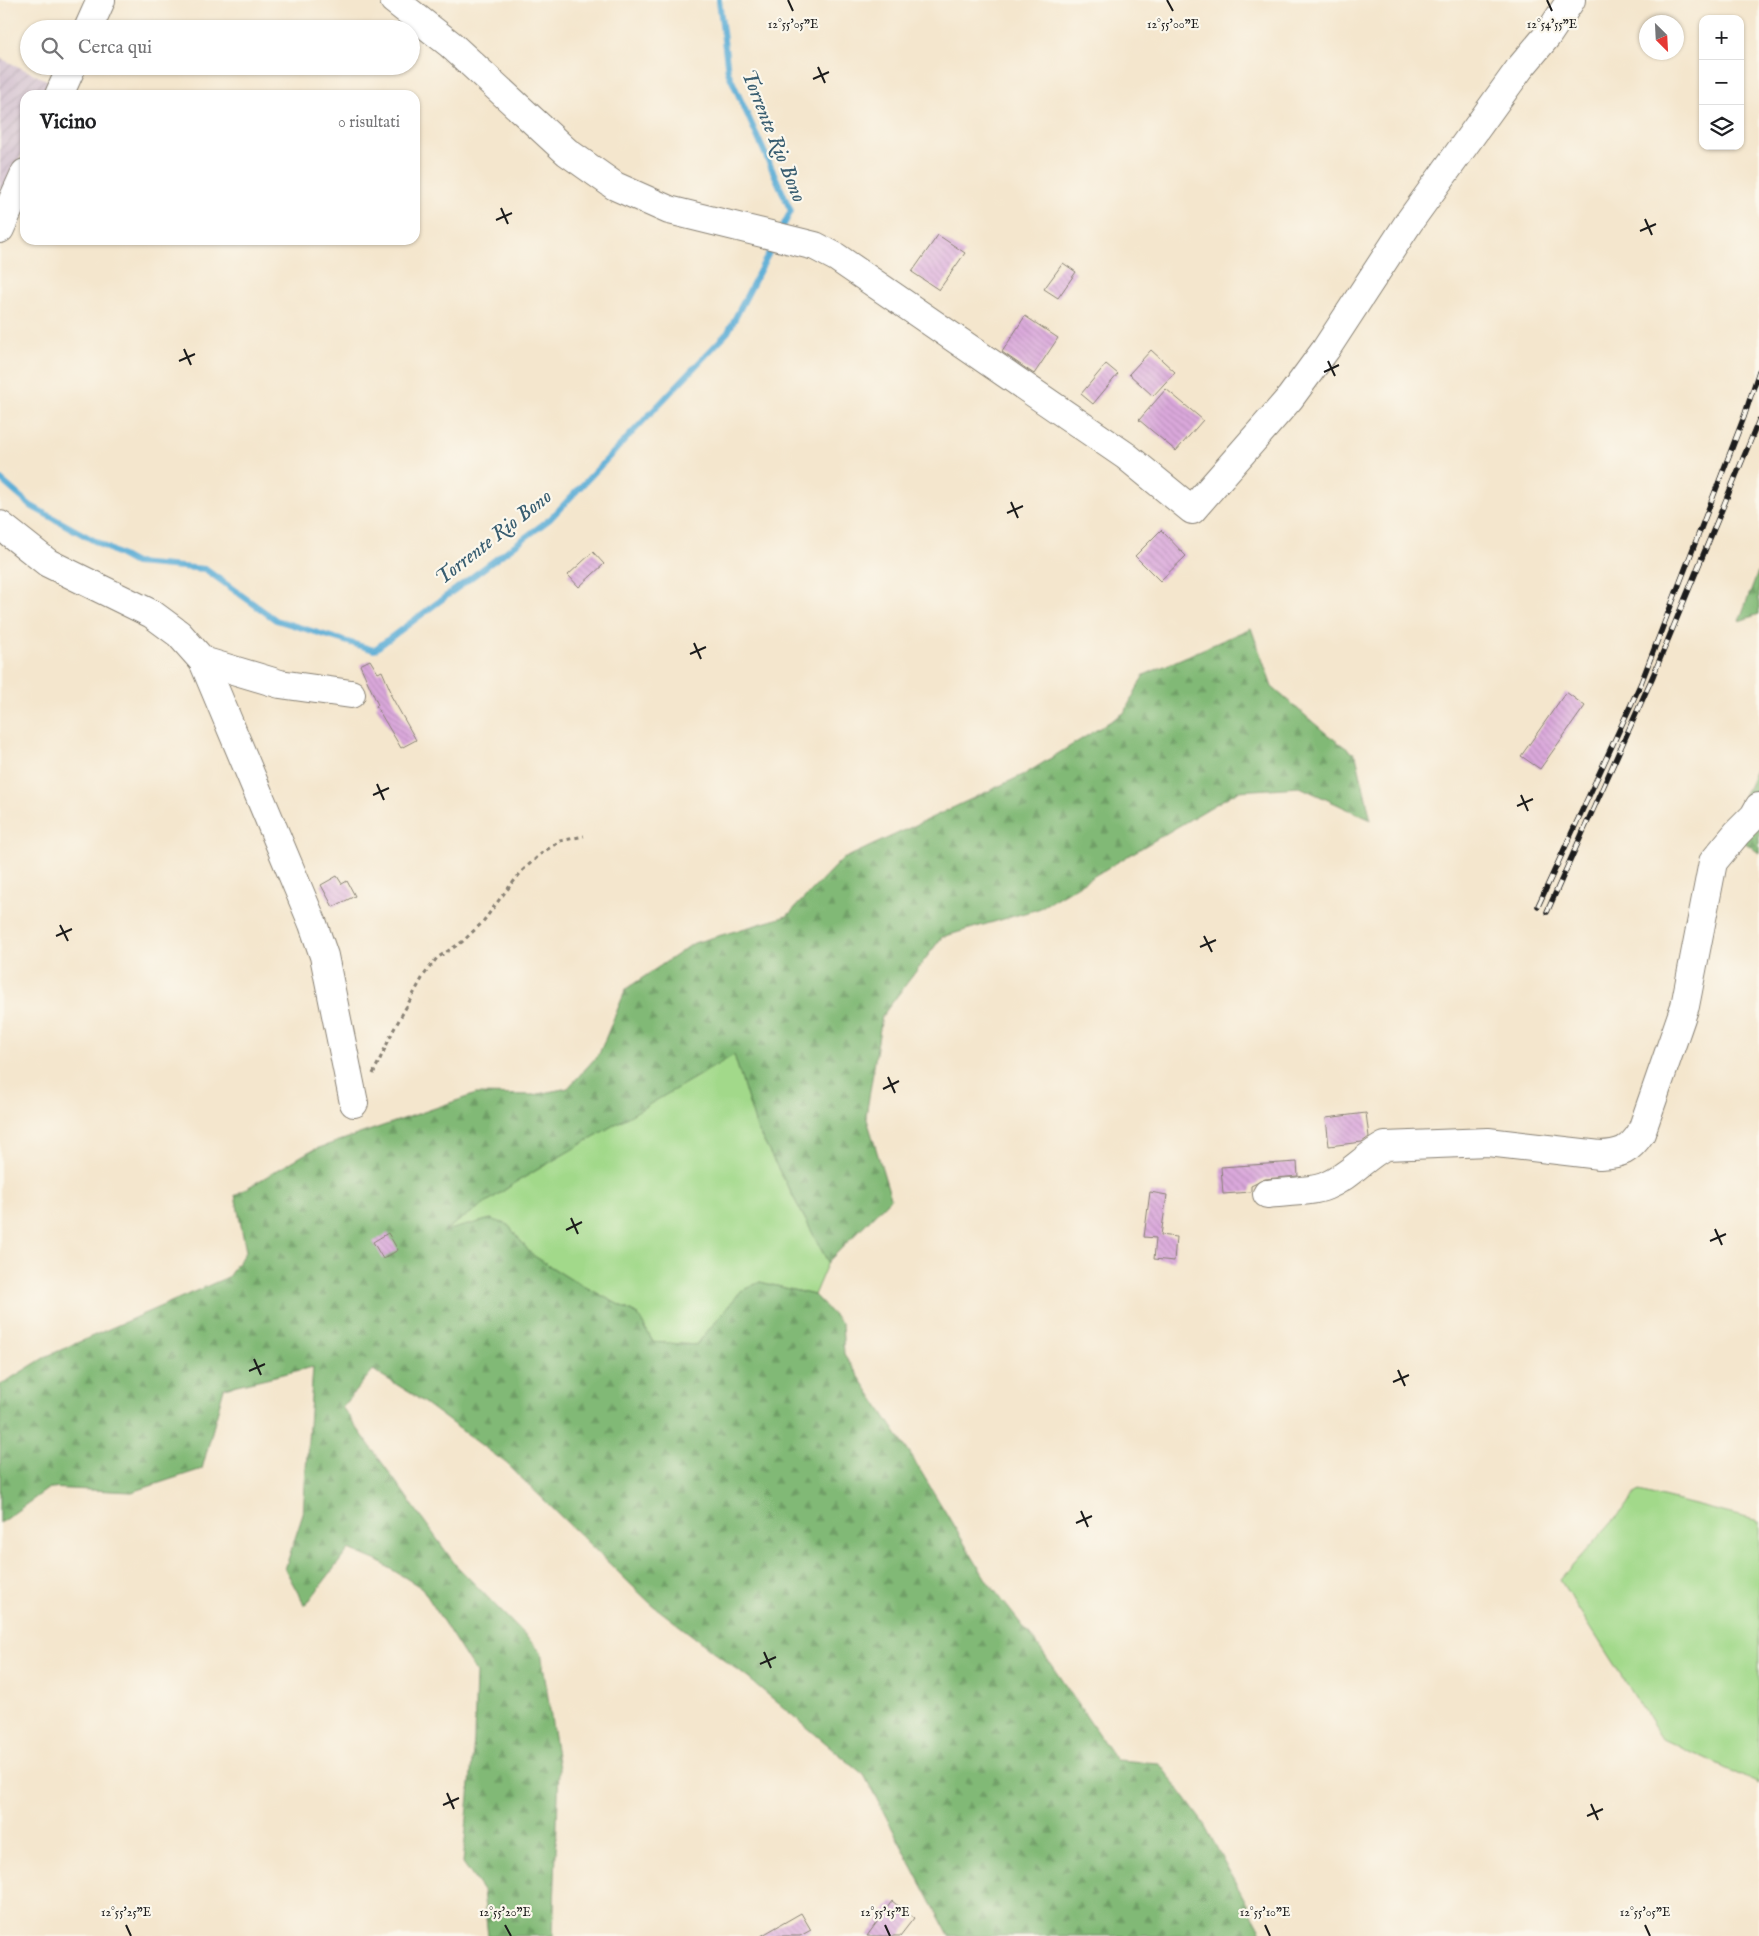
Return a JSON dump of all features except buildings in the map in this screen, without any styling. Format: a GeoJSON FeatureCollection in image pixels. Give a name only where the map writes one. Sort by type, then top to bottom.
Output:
{"type":"FeatureCollection","features":[{"type":"Feature","properties":{"kind":"street"},"geometry":{"type":"LineString","coordinates":[[92,20],[101,0]]}},
{"type":"Feature","properties":{"kind":"street"},"geometry":{"type":"LineString","coordinates":[[394,0],[419,20]]}},
{"type":"Feature","properties":{"kind":"street"},"geometry":{"type":"LineString","coordinates":[[420,20],[450,44],[567,152],[615,186],[669,210],[815,246],[836,257],[1126,456],[1192,510],[1290,398],[1326,349],[1409,222],[1520,68],[1547,36],[1571,0]]}},
{"type":"Feature","properties":{"kind":"street"},"geometry":{"type":"LineString","coordinates":[[61,90],[68,75]]}},
{"type":"Feature","properties":{"kind":"street"},"geometry":{"type":"LineString","coordinates":[[0,229],[20,184]]}},
{"type":"Feature","properties":{"kind":"street"},"geometry":{"type":"LineString","coordinates":[[0,525],[48,564],[152,614],[179,634],[203,661],[313,924],[321,948],[354,1103]]}},
{"type":"Feature","properties":{"kind":"street"},"geometry":{"type":"LineString","coordinates":[[203,661],[280,684],[351,694]]}},
{"type":"Feature","properties":{"kind":"street"},"geometry":{"type":"LineString","coordinates":[[1268,1194],[1324,1187],[1359,1167],[1374,1152],[1385,1146],[1488,1142],[1600,1155],[1618,1154],[1634,1145],[1641,1133],[1685,1006],[1713,862],[1754,816],[1759,807]]}},
{"type":"Feature","properties":{"kind":"path"},"geometry":{"type":"LineString","coordinates":[[354,1103],[364,1095],[394,1029],[424,975],[437,958],[462,942],[482,923],[507,889],[542,853],[560,841],[584,836]]}},
{"type":"Feature","properties":{"kind":"shaded area"},"geometry":{"type":"Polygon","coordinates":[[[0,58],[20,67],[20,75],[36,75],[53,83],[50,90],[20,90],[20,159],[0,205],[0,58]]]}},
{"type":"Feature","properties":{"kind":"green space"},"geometry":{"type":"Polygon","coordinates":[[[1759,569],[1759,614],[1739,621],[1759,569]]]}},
{"type":"Feature","properties":{"kind":"green space"},"geometry":{"type":"Polygon","coordinates":[[[1251,628],[1272,687],[1328,735],[1356,755],[1371,820],[1300,787],[1238,791],[1038,909],[942,937],[882,1016],[866,1116],[891,1198],[828,1262],[757,1129],[734,1055],[518,1181],[444,1231],[491,1219],[508,1225],[531,1254],[567,1277],[638,1315],[653,1342],[696,1345],[741,1291],[760,1282],[814,1295],[842,1324],[844,1354],[914,1460],[987,1581],[1037,1644],[1116,1760],[1159,1763],[1204,1824],[1264,1936],[949,1936],[864,1775],[748,1678],[651,1604],[506,1463],[412,1394],[373,1370],[342,1407],[455,1564],[541,1652],[559,1769],[553,1936],[488,1936],[483,1891],[463,1863],[474,1739],[476,1673],[422,1588],[378,1561],[349,1549],[305,1606],[285,1569],[303,1514],[313,1367],[224,1388],[202,1469],[132,1492],[49,1488],[0,1523],[0,1385],[47,1356],[228,1277],[246,1251],[235,1195],[310,1151],[476,1094],[533,1095],[568,1088],[599,1054],[626,989],[694,943],[787,916],[841,860],[1025,774],[1124,713],[1144,675],[1251,628]]]}},
{"type":"Feature","properties":{"kind":"green space"},"geometry":{"type":"Polygon","coordinates":[[[1759,763],[1759,853],[1736,836],[1745,795],[1759,763]]]}},
{"type":"Feature","properties":{"kind":"green space"},"geometry":{"type":"Polygon","coordinates":[[[734,1054],[757,1129],[828,1262],[814,1295],[760,1282],[741,1291],[696,1345],[653,1342],[638,1315],[567,1277],[531,1254],[508,1225],[442,1232],[518,1181],[734,1054]]]}},
{"type":"Feature","properties":{"kind":"green space"},"geometry":{"type":"Polygon","coordinates":[[[1639,1491],[1759,1521],[1759,1784],[1662,1739],[1560,1580],[1639,1491]]]}},
{"type":"Feature","properties":{"kind":"waterway","name":"Torrente Rio Bono"},"geometry":{"type":"LineString","coordinates":[[719,0],[728,72],[791,211],[781,230]]}},
{"type":"Feature","properties":{"kind":"waterway","name":"Torrente Rio Bono"},"geometry":{"type":"LineString","coordinates":[[0,479],[31,506],[135,563],[205,569],[276,620],[374,650],[550,519],[728,332],[774,243]]}},
{"type":"Feature","properties":{"kind":"railway"},"geometry":{"type":"LineString","coordinates":[[1538,906],[1641,683],[1744,417],[1759,371]]}},
{"type":"Feature","properties":{"kind":"railway"},"geometry":{"type":"LineString","coordinates":[[1547,912],[1653,676],[1759,420]]}}]}
